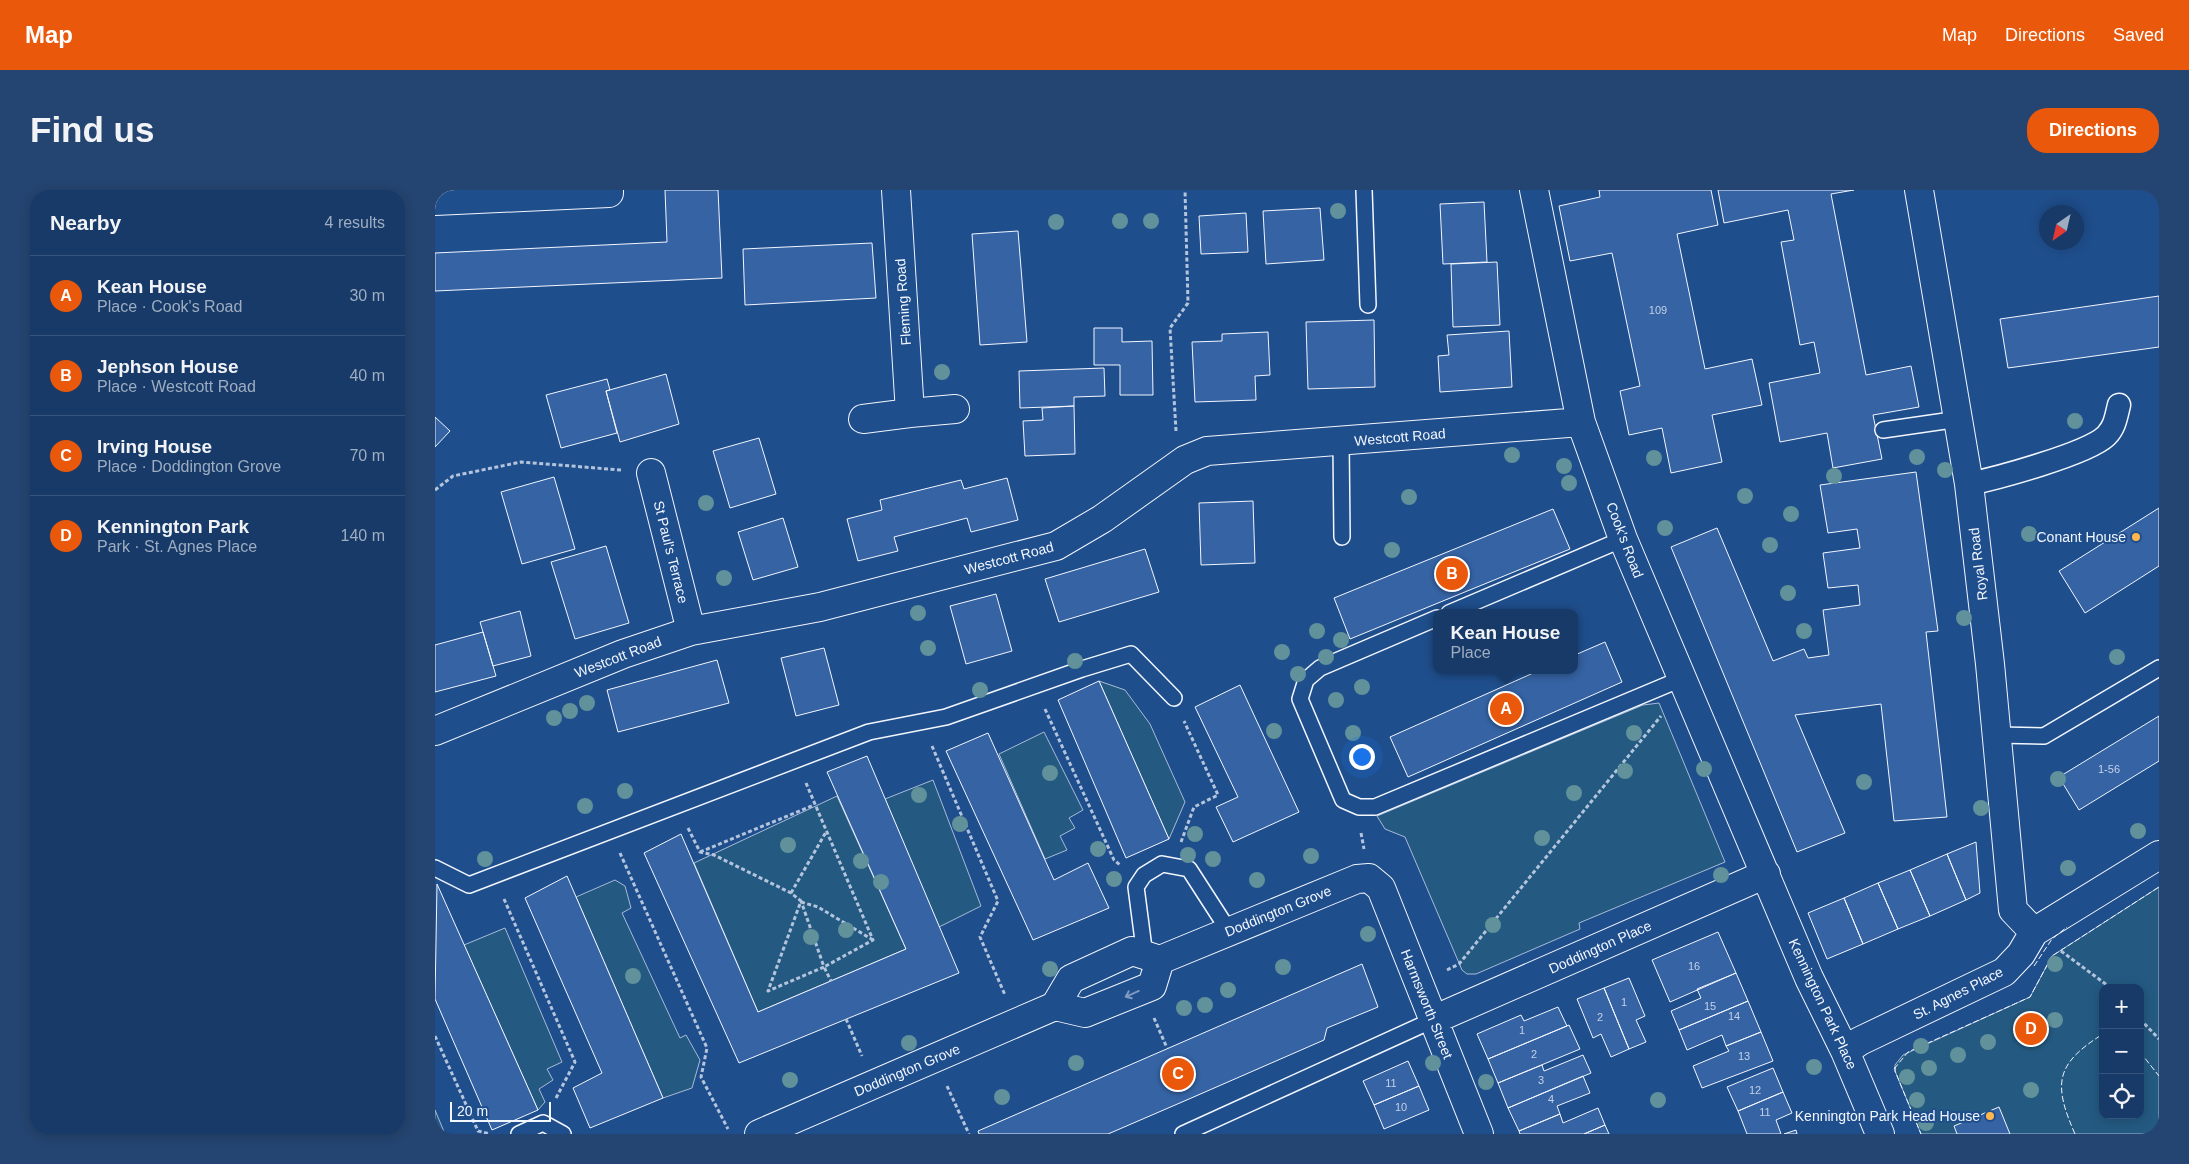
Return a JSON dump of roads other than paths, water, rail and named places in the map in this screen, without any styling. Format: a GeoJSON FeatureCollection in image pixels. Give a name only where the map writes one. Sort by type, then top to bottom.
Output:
{"type":"FeatureCollection","features":[{"type":"Feature","properties":{"kind":"street"},"geometry":{"type":"LineString","coordinates":[[435,201],[609,193],[609,190]]}},
{"type":"Feature","properties":{"kind":"street","name":"Fleming Road"},"geometry":{"type":"LineString","coordinates":[[896,190],[911,414]]}},
{"type":"Feature","properties":{"kind":"street","name":"Cook's Road"},"geometry":{"type":"LineString","coordinates":[[1534,190],[1581,422],[1623,539],[1683,685],[1766,874]]}},
{"type":"Feature","properties":{"kind":"street","name":"Royal Road"},"geometry":{"type":"LineString","coordinates":[[1919,190],[1969,484],[1997,735],[2013,910],[2044,939]]}},
{"type":"Feature","properties":{"kind":"street"},"geometry":{"type":"LineString","coordinates":[[1969,484],[2005,476],[2096,444],[2114,426],[2119,405]]}},
{"type":"Feature","properties":{"kind":"street"},"geometry":{"type":"LineString","coordinates":[[863,419],[955,409]]}},
{"type":"Feature","properties":{"kind":"street","name":"Westcott Road"},"geometry":{"type":"LineString","coordinates":[[435,731],[623,654],[691,631],[820,607],[1056,546],[1102,519],[1185,460],[1207,451],[1581,422]]}},
{"type":"Feature","properties":{"kind":"street","name":"St Paul's Terrace"},"geometry":{"type":"LineString","coordinates":[[651,473],[691,631]]}},
{"type":"Feature","properties":{"kind":"street","name":"St. Agnes Place"},"geometry":{"type":"LineString","coordinates":[[1845,1052],[1860,1041],[2004,972],[2021,954],[2159,855]]}},
{"type":"Feature","properties":{"kind":"street","name":"Doddington Place"},"geometry":{"type":"LineString","coordinates":[[1433,1020],[1766,874]]}},
{"type":"Feature","properties":{"kind":"street","name":"Kennington Park Place"},"geometry":{"type":"LineString","coordinates":[[1766,874],[1809,978],[1845,1052],[1880,1134]]}},
{"type":"Feature","properties":{"kind":"street","name":"Doddington Grove"},"geometry":{"type":"LineString","coordinates":[[759,1134],[1055,1006],[1071,979],[1132,952],[1153,958],[1229,931],[1357,878],[1369,878]]}},
{"type":"Feature","properties":{"kind":"street","name":"Harmsworth Street"},"geometry":{"type":"LineString","coordinates":[[1369,878],[1381,888],[1479,1134]]}},
{"type":"Feature","properties":{"kind":"street"},"geometry":{"type":"LineString","coordinates":[[1055,1006],[1085,1014],[1151,986],[1153,958]]}},
{"type":"Feature","properties":{"kind":"lane"},"geometry":{"type":"LineString","coordinates":[[1364,190],[1368,305]]}},
{"type":"Feature","properties":{"kind":"lane"},"geometry":{"type":"LineString","coordinates":[[1883,430],[1959,419]]}},
{"type":"Feature","properties":{"kind":"lane"},"geometry":{"type":"LineString","coordinates":[[1341,441],[1342,538]]}},
{"type":"Feature","properties":{"kind":"lane"},"geometry":{"type":"LineString","coordinates":[[1458,609],[1623,539]]}},
{"type":"Feature","properties":{"kind":"lane"},"geometry":{"type":"LineString","coordinates":[[1433,620],[1320,668],[1306,680],[1300,699],[1343,800],[1359,807],[1375,807],[1683,685]]}},
{"type":"Feature","properties":{"kind":"lane"},"geometry":{"type":"LineString","coordinates":[[435,868],[469,885],[869,732],[946,718],[1081,669],[1131,654],[1174,698]]}},
{"type":"Feature","properties":{"kind":"lane"},"geometry":{"type":"LineString","coordinates":[[1997,735],[2045,736],[2159,668]]}},
{"type":"Feature","properties":{"kind":"lane"},"geometry":{"type":"LineString","coordinates":[[1153,958],[1136,887],[1144,875],[1161,864],[1189,869],[1229,931]]}},
{"type":"Feature","properties":{"kind":"lane"},"geometry":{"type":"LineString","coordinates":[[1183,1134],[1433,1020]]}},
{"type":"Feature","properties":{"kind":"lane"},"geometry":{"type":"LineString","coordinates":[[519,1134],[543,1123],[563,1134]]}},
{"type":"Feature","properties":{"kind":"place","name":"Conant House"},"geometry":{"type":"Point","coordinates":[2136,537]}},
{"type":"Feature","properties":{"kind":"place","name":"Jephson House"},"geometry":{"type":"Point","coordinates":[1452,574]}},
{"type":"Feature","properties":{"kind":"place","name":"Kean House"},"geometry":{"type":"Point","coordinates":[1506,709]}},
{"type":"Feature","properties":{"kind":"place","name":"Kennington Park"},"geometry":{"type":"Point","coordinates":[2031,1029]}},
{"type":"Feature","properties":{"kind":"place","name":"Irving House"},"geometry":{"type":"Point","coordinates":[1178,1074]}},
{"type":"Feature","properties":{"kind":"place","name":"Kennington Park Head House"},"geometry":{"type":"Point","coordinates":[1990,1116]}}]}
